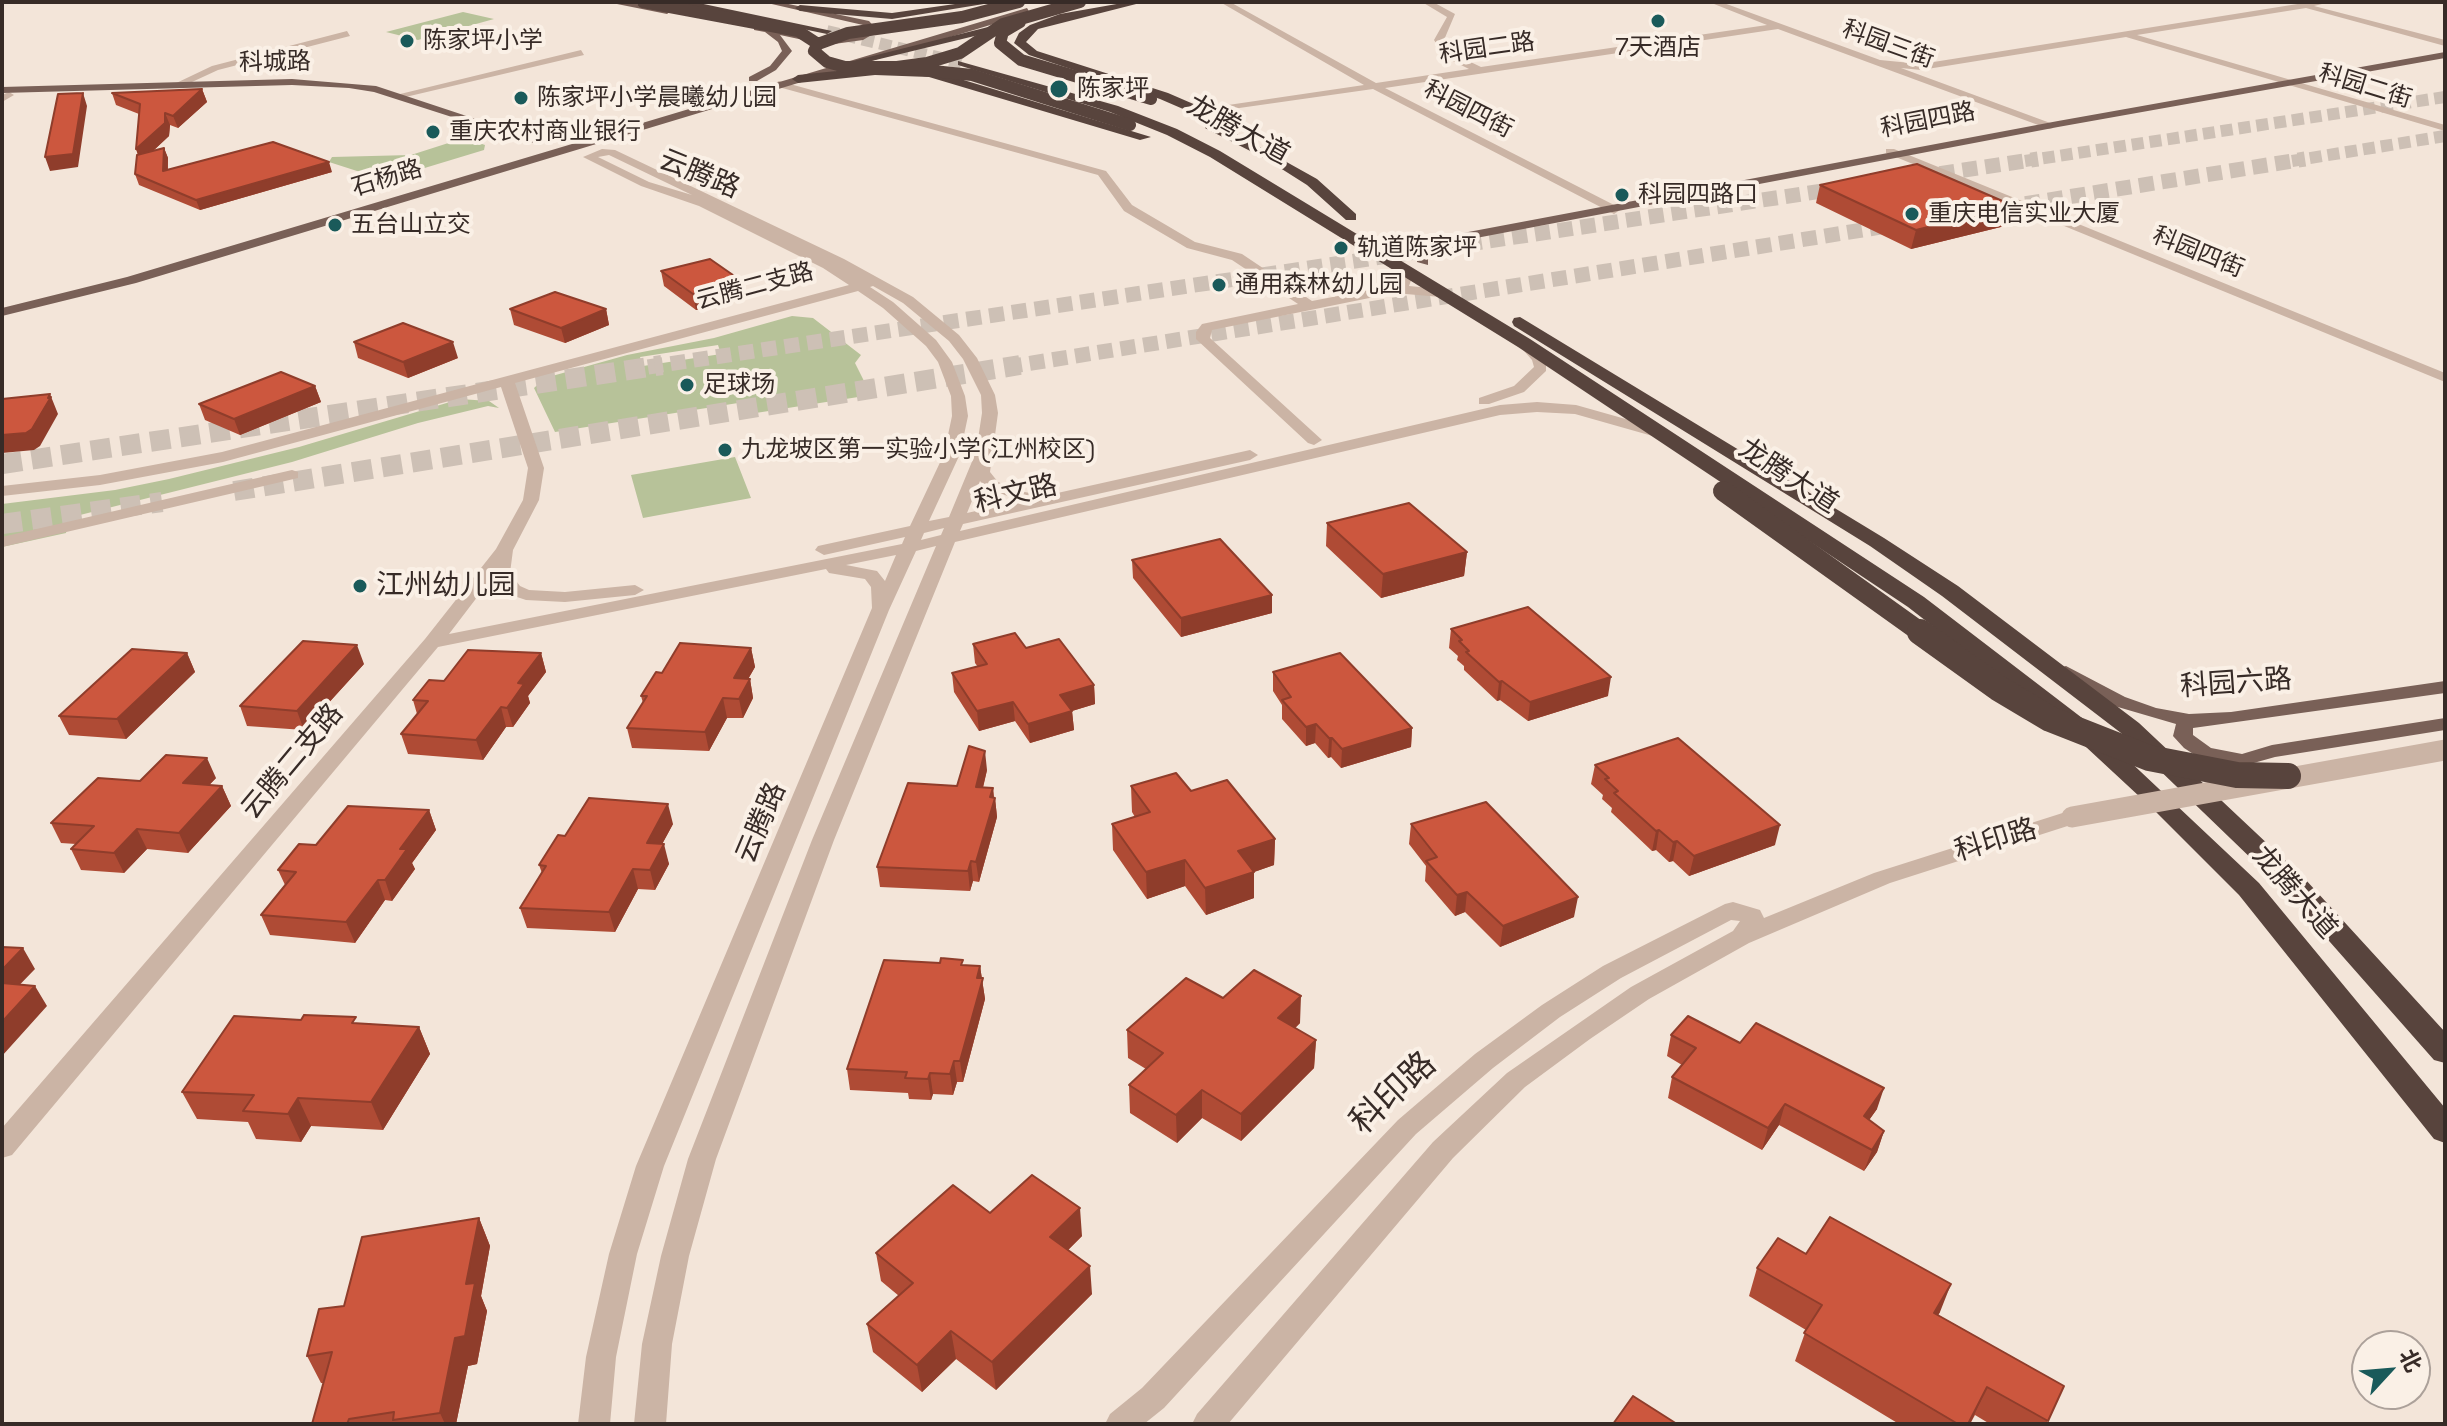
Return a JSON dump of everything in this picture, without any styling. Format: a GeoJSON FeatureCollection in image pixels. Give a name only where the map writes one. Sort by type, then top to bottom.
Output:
{"type":"FeatureCollection","features":[{"type":"Feature","properties":{"kind":"highway"},"geometry":{"type":"LineString","coordinates":[[643,2],[798,31],[818,44]]}},
{"type":"Feature","properties":{"kind":"highway"},"geometry":{"type":"LineString","coordinates":[[678,2],[827,31]]}},
{"type":"Feature","properties":{"kind":"highway"},"geometry":{"type":"LineString","coordinates":[[726,2],[849,22],[952,16],[847,53]]}},
{"type":"Feature","properties":{"kind":"highway"},"geometry":{"type":"LineString","coordinates":[[800,8],[892,16],[991,2]]}},
{"type":"Feature","properties":{"kind":"highway"},"geometry":{"type":"LineString","coordinates":[[1019,2],[962,17],[848,33],[818,44],[814,51],[827,62],[927,63],[949,58],[1003,24],[1048,11],[1139,2]]}},
{"type":"Feature","properties":{"kind":"highway"},"geometry":{"type":"LineString","coordinates":[[862,60],[1080,8]]}},
{"type":"Feature","properties":{"kind":"highway"},"geometry":{"type":"LineString","coordinates":[[1066,65],[1028,50],[1020,39],[1034,27],[1080,8]]}},
{"type":"Feature","properties":{"kind":"highway"},"geometry":{"type":"LineString","coordinates":[[1048,11],[1003,32],[1000,43],[1021,60],[1151,99],[1225,131],[1312,182],[1351,217]]}},
{"type":"Feature","properties":{"kind":"highway"},"geometry":{"type":"LineString","coordinates":[[930,74],[917,67],[917,60],[942,49],[973,45],[999,47],[1164,96],[1201,112],[1225,131]]}},
{"type":"Feature","properties":{"kind":"highway","name":"龙腾大道"},"geometry":{"type":"LineString","coordinates":[[979,58],[1136,103],[1195,127],[1242,151],[1351,217],[1409,274],[1877,542],[2043,660],[2130,728],[2295,885],[2445,1052]]}},
{"type":"Feature","properties":{"kind":"highway"},"geometry":{"type":"LineString","coordinates":[[862,60],[972,75],[1130,125],[1278,191]]}},
{"type":"Feature","properties":{"kind":"highway","name":"龙腾大道"},"geometry":{"type":"LineString","coordinates":[[962,63],[1114,109],[1172,132],[1278,191],[1524,343],[1916,602],[2081,729],[2249,889],[2445,1130]]}},
{"type":"Feature","properties":{"kind":"highway"},"geometry":{"type":"LineString","coordinates":[[798,79],[875,71],[930,74],[1085,117],[1190,151]]}},
{"type":"Feature","properties":{"kind":"highway"},"geometry":{"type":"LineString","coordinates":[[1656,432],[1723,491],[1998,688],[2050,719],[2149,758],[2237,775],[2288,776]]}},
{"type":"Feature","properties":{"kind":"main road"},"geometry":{"type":"LineString","coordinates":[[611,2],[827,42],[860,38],[873,31],[871,25],[767,2]]}},
{"type":"Feature","properties":{"kind":"main road","name":"石杨路"},"geometry":{"type":"LineString","coordinates":[[862,60],[1032,2]]}},
{"type":"Feature","properties":{"kind":"main road","name":"石杨路"},"geometry":{"type":"LineString","coordinates":[[2,312],[131,280],[1060,2]]}},
{"type":"Feature","properties":{"kind":"main road"},"geometry":{"type":"LineString","coordinates":[[753,79],[773,68],[787,51],[782,40],[758,28]]}},
{"type":"Feature","properties":{"kind":"main road","name":"科园四路"},"geometry":{"type":"LineString","coordinates":[[2283,82],[2445,52]]}},
{"type":"Feature","properties":{"kind":"main road","name":"科园四路"},"geometry":{"type":"LineString","coordinates":[[1409,274],[1421,250],[1447,240],[1435,238],[2445,52]]}},
{"type":"Feature","properties":{"kind":"main road"},"geometry":{"type":"LineString","coordinates":[[739,83],[847,53]]}},
{"type":"Feature","properties":{"kind":"main road","name":"科城路"},"geometry":{"type":"LineString","coordinates":[[4,95],[175,86],[320,83],[376,89],[540,142]]}},
{"type":"Feature","properties":{"kind":"main road","name":"科城路"},"geometry":{"type":"LineString","coordinates":[[4,95],[285,87],[341,90],[362,94],[523,147],[540,142]]}},
{"type":"Feature","properties":{"kind":"main road"},"geometry":{"type":"LineString","coordinates":[[540,142],[555,138]]}},
{"type":"Feature","properties":{"kind":"main road","name":"石杨路"},"geometry":{"type":"LineString","coordinates":[[2,299],[117,271],[343,202]]}},
{"type":"Feature","properties":{"kind":"main road","name":"科园六路"},"geometry":{"type":"LineString","coordinates":[[2043,660],[2118,701],[2152,713],[2189,720],[2231,718],[2445,687]]}},
{"type":"Feature","properties":{"kind":"main road"},"geometry":{"type":"LineString","coordinates":[[2189,720],[2183,728],[2183,736],[2191,744],[2205,753],[2243,760]]}},
{"type":"Feature","properties":{"kind":"main road"},"geometry":{"type":"LineString","coordinates":[[2226,818],[2217,792],[2222,775],[2243,760],[2272,751],[2445,724]]}},
{"type":"Feature","properties":{"kind":"street","name":"科园四街"},"geometry":{"type":"LineString","coordinates":[[1210,2],[1302,47]]}},
{"type":"Feature","properties":{"kind":"street","name":"科园四街"},"geometry":{"type":"LineString","coordinates":[[1224,2],[1374,86],[1609,207]]}},
{"type":"Feature","properties":{"kind":"street"},"geometry":{"type":"LineString","coordinates":[[1426,2],[1452,16],[1439,40],[1448,55],[1480,71]]}},
{"type":"Feature","properties":{"kind":"street","name":"科园三街"},"geometry":{"type":"LineString","coordinates":[[1713,2],[2048,123]]}},
{"type":"Feature","properties":{"kind":"street"},"geometry":{"type":"LineString","coordinates":[[2288,2],[2445,43]]}},
{"type":"Feature","properties":{"kind":"street"},"geometry":{"type":"LineString","coordinates":[[1879,63],[1921,67],[2326,2]]}},
{"type":"Feature","properties":{"kind":"street","name":"科园二路"},"geometry":{"type":"LineString","coordinates":[[1201,112],[1779,26]]}},
{"type":"Feature","properties":{"kind":"street"},"geometry":{"type":"LineString","coordinates":[[175,86],[203,71],[347,34]]}},
{"type":"Feature","properties":{"kind":"street","name":"科园二街"},"geometry":{"type":"LineString","coordinates":[[2125,34],[2445,130]]}},
{"type":"Feature","properties":{"kind":"street"},"geometry":{"type":"LineString","coordinates":[[397,96],[581,53]]}},
{"type":"Feature","properties":{"kind":"street","name":"科园三街"},"geometry":{"type":"LineString","coordinates":[[1921,67],[1917,71],[1924,75],[2048,123]]}},
{"type":"Feature","properties":{"kind":"street"},"geometry":{"type":"LineString","coordinates":[[779,84],[1102,173],[1128,208],[1191,245],[1237,257],[1309,305]]}},
{"type":"Feature","properties":{"kind":"street","name":"云腾路"},"geometry":{"type":"LineString","coordinates":[[594,1424],[601,1357],[623,1254],[650,1166],[880,610],[952,454],[958,434],[958,396],[945,362],[931,343],[869,284],[703,203],[645,184],[589,157],[611,152],[869,284],[931,317],[970,358],[988,395],[990,413],[984,452],[823,840],[702,1159],[675,1256],[657,1344],[650,1424]]}},
{"type":"Feature","properties":{"kind":"street","name":"科园四街"},"geometry":{"type":"LineString","coordinates":[[1896,153],[2445,378]]}},
{"type":"Feature","properties":{"kind":"street"},"geometry":{"type":"LineString","coordinates":[[1314,440],[1203,339],[1207,327],[1309,305],[1409,274]]}},
{"type":"Feature","properties":{"kind":"street","name":"云腾二支路"},"geometry":{"type":"LineString","coordinates":[[2,491],[100,480],[263,447],[506,379],[869,284]]}},
{"type":"Feature","properties":{"kind":"street","name":"科文路"},"geometry":{"type":"LineString","coordinates":[[951,531],[1085,493],[1506,395],[1528,382],[1541,368],[1539,359],[1524,343]]}},
{"type":"Feature","properties":{"kind":"street","name":"云腾二支路"},"geometry":{"type":"LineString","coordinates":[[2,1147],[439,634],[504,550],[531,500],[536,468],[506,379]]}},
{"type":"Feature","properties":{"kind":"street","name":"科文路"},"geometry":{"type":"LineString","coordinates":[[439,634],[755,578],[911,540],[1509,408],[1576,410],[1656,432]]}},
{"type":"Feature","properties":{"kind":"street"},"geometry":{"type":"LineString","coordinates":[[984,452],[982,473],[1000,490],[1037,497],[1085,493]]}},
{"type":"Feature","properties":{"kind":"street"},"geometry":{"type":"LineString","coordinates":[[2,542],[292,475]]}},
{"type":"Feature","properties":{"kind":"street","name":"科文路"},"geometry":{"type":"LineString","coordinates":[[439,634],[635,590],[911,540]]}},
{"type":"Feature","properties":{"kind":"street"},"geometry":{"type":"LineString","coordinates":[[504,550],[501,573],[506,582],[526,595],[565,597],[635,590]]}},
{"type":"Feature","properties":{"kind":"street"},"geometry":{"type":"LineString","coordinates":[[755,578],[835,569],[862,572],[871,575],[880,587],[880,610]]}},
{"type":"Feature","properties":{"kind":"street","name":"科印路"},"geometry":{"type":"LineString","coordinates":[[1208,1424],[1443,1150],[1516,1080],[1640,993],[1741,937],[1882,878],[2072,817],[2445,750]]}},
{"type":"Feature","properties":{"kind":"street","name":"科印路"},"geometry":{"type":"LineString","coordinates":[[1121,1424],[1153,1398],[1407,1127],[1484,1061],[1551,1011],[1612,972],[1723,914],[1733,910],[1752,916],[1752,926],[1741,937]]}},
{"type":"Feature","properties":{"kind":"green space"},"geometry":{"type":"Polygon","coordinates":[[[463,12],[494,19],[418,40],[386,32],[463,12]]]}},
{"type":"Feature","properties":{"kind":"green space"},"geometry":{"type":"Polygon","coordinates":[[[464,138],[485,145],[484,150],[385,180],[329,162],[332,157],[411,155],[464,138]]]}},
{"type":"Feature","properties":{"kind":"green space"},"geometry":{"type":"Polygon","coordinates":[[[792,316],[813,318],[861,355],[855,363],[871,395],[743,415],[738,403],[555,432],[534,388],[545,378],[627,355],[714,338],[792,316]],[[718,345],[640,357],[643,366],[721,354],[718,345]]]}},
{"type":"Feature","properties":{"kind":"green space"},"geometry":{"type":"Polygon","coordinates":[[[460,399],[489,401],[499,408],[488,406],[418,423],[292,462],[68,518],[66,533],[2,547],[2,504],[115,490],[169,479],[299,447],[460,399]]]}},
{"type":"Feature","properties":{"kind":"green space"},"geometry":{"type":"Polygon","coordinates":[[[735,457],[751,498],[643,518],[631,475],[735,457]]]}},
{"type":"Feature","properties":{"kind":"building"},"geometry":{"type":"Polygon","coordinates":[[[202,89],[173,116],[165,113],[165,123],[136,149],[140,104],[112,93],[202,89]]]}},
{"type":"Feature","properties":{"kind":"building"},"geometry":{"type":"Polygon","coordinates":[[[83,93],[73,154],[45,157],[58,94],[83,93]]]}},
{"type":"Feature","properties":{"kind":"building"},"geometry":{"type":"Polygon","coordinates":[[[273,142],[329,162],[196,200],[135,174],[137,155],[164,148],[163,171],[273,142]]]}},
{"type":"Feature","properties":{"kind":"building"},"geometry":{"type":"Polygon","coordinates":[[[1917,164],[2014,206],[1916,230],[1820,185],[1917,164]]]}},
{"type":"Feature","properties":{"kind":"building"},"geometry":{"type":"Polygon","coordinates":[[[710,259],[743,282],[693,294],[661,271],[710,259]]]}},
{"type":"Feature","properties":{"kind":"building"},"geometry":{"type":"Polygon","coordinates":[[[555,292],[606,309],[561,328],[510,309],[555,292]]]}},
{"type":"Feature","properties":{"kind":"building"},"geometry":{"type":"Polygon","coordinates":[[[403,323],[453,342],[403,362],[354,342],[403,323]]]}},
{"type":"Feature","properties":{"kind":"building"},"geometry":{"type":"Polygon","coordinates":[[[281,372],[315,386],[234,419],[199,404],[281,372]]]}},
{"type":"Feature","properties":{"kind":"building"},"geometry":{"type":"Polygon","coordinates":[[[50,394],[32,429],[26,433],[2,435],[2,399],[50,394]]]}},
{"type":"Feature","properties":{"kind":"building"},"geometry":{"type":"Polygon","coordinates":[[[1409,503],[1467,552],[1383,574],[1327,523],[1409,503]]]}},
{"type":"Feature","properties":{"kind":"building"},"geometry":{"type":"Polygon","coordinates":[[[1220,539],[1272,595],[1181,618],[1132,560],[1220,539]]]}},
{"type":"Feature","properties":{"kind":"building"},"geometry":{"type":"Polygon","coordinates":[[[1528,607],[1611,677],[1530,702],[1502,681],[1499,682],[1466,652],[1469,651],[1459,641],[1462,640],[1451,629],[1528,607]]]}},
{"type":"Feature","properties":{"kind":"building"},"geometry":{"type":"Polygon","coordinates":[[[1015,633],[1026,648],[1059,639],[1094,685],[1060,695],[1072,711],[1028,724],[1013,702],[977,711],[952,673],[987,664],[973,644],[1015,633]]]}},
{"type":"Feature","properties":{"kind":"building"},"geometry":{"type":"Polygon","coordinates":[[[303,641],[357,645],[297,711],[240,706],[303,641]]]}},
{"type":"Feature","properties":{"kind":"building"},"geometry":{"type":"Polygon","coordinates":[[[680,643],[751,648],[734,678],[750,679],[739,699],[723,698],[705,732],[627,728],[647,696],[641,696],[656,672],[662,673],[680,643]]]}},
{"type":"Feature","properties":{"kind":"building"},"geometry":{"type":"Polygon","coordinates":[[[132,649],[187,653],[117,719],[59,716],[132,649]]]}},
{"type":"Feature","properties":{"kind":"building"},"geometry":{"type":"Polygon","coordinates":[[[468,650],[541,653],[518,683],[524,684],[507,708],[501,707],[476,740],[401,734],[428,701],[413,700],[429,680],[444,681],[468,650]]]}},
{"type":"Feature","properties":{"kind":"building"},"geometry":{"type":"Polygon","coordinates":[[[1340,653],[1412,728],[1342,749],[1316,724],[1306,727],[1282,700],[1291,697],[1273,672],[1340,653]]]}},
{"type":"Feature","properties":{"kind":"building"},"geometry":{"type":"Polygon","coordinates":[[[1678,738],[1780,825],[1694,856],[1677,841],[1673,842],[1659,830],[1656,831],[1614,793],[1618,791],[1595,765],[1678,738]]]}},
{"type":"Feature","properties":{"kind":"building"},"geometry":{"type":"Polygon","coordinates":[[[969,746],[985,751],[976,787],[993,788],[990,797],[995,798],[976,862],[971,861],[968,871],[877,867],[908,783],[957,786],[969,746]]]}},
{"type":"Feature","properties":{"kind":"building"},"geometry":{"type":"Polygon","coordinates":[[[166,755],[207,758],[183,783],[222,786],[179,833],[137,829],[114,853],[71,849],[94,826],[51,823],[98,778],[140,781],[166,755]]]}},
{"type":"Feature","properties":{"kind":"building"},"geometry":{"type":"Polygon","coordinates":[[[1176,773],[1191,791],[1227,780],[1275,839],[1238,851],[1254,872],[1205,888],[1185,860],[1146,872],[1112,824],[1150,812],[1131,786],[1176,773]]]}},
{"type":"Feature","properties":{"kind":"building"},"geometry":{"type":"Polygon","coordinates":[[[589,798],[668,804],[647,843],[664,844],[650,870],[633,869],[609,912],[520,908],[546,866],[539,865],[558,835],[565,836],[589,798]]]}},
{"type":"Feature","properties":{"kind":"building"},"geometry":{"type":"Polygon","coordinates":[[[1486,802],[1578,897],[1503,926],[1467,892],[1457,895],[1426,861],[1437,857],[1411,824],[1486,802]]]}},
{"type":"Feature","properties":{"kind":"building"},"geometry":{"type":"Polygon","coordinates":[[[348,806],[429,810],[400,849],[407,849],[385,880],[378,880],[346,922],[261,915],[296,872],[278,870],[299,844],[316,845],[348,806]]]}},
{"type":"Feature","properties":{"kind":"building"},"geometry":{"type":"Polygon","coordinates":[[[2,947],[23,948],[2,970],[2,947]]]}},
{"type":"Feature","properties":{"kind":"building"},"geometry":{"type":"Polygon","coordinates":[[[941,958],[963,960],[961,965],[980,966],[977,978],[983,978],[960,1061],[954,1061],[950,1074],[930,1073],[928,1079],[905,1078],[907,1072],[847,1069],[884,960],[940,963],[941,958]]]}},
{"type":"Feature","properties":{"kind":"building"},"geometry":{"type":"Polygon","coordinates":[[[1254,970],[1301,996],[1278,1018],[1316,1040],[1241,1114],[1202,1090],[1176,1115],[1129,1085],[1163,1053],[1127,1030],[1186,978],[1223,998],[1254,970]]]}},
{"type":"Feature","properties":{"kind":"building"},"geometry":{"type":"Polygon","coordinates":[[[2,983],[35,986],[2,1022],[2,983]]]}},
{"type":"Feature","properties":{"kind":"building"},"geometry":{"type":"Polygon","coordinates":[[[304,1015],[356,1017],[352,1023],[419,1027],[371,1102],[298,1098],[288,1114],[243,1111],[254,1095],[182,1092],[234,1016],[301,1020],[304,1015]]]}},
{"type":"Feature","properties":{"kind":"building"},"geometry":{"type":"Polygon","coordinates":[[[1688,1016],[1740,1043],[1756,1023],[1884,1088],[1864,1116],[1884,1131],[1872,1150],[1785,1104],[1768,1128],[1672,1077],[1696,1048],[1671,1035],[1688,1016]]]}},
{"type":"Feature","properties":{"kind":"building"},"geometry":{"type":"Polygon","coordinates":[[[1032,1175],[1080,1208],[1050,1237],[1090,1266],[992,1362],[951,1331],[917,1365],[867,1324],[913,1283],[876,1253],[953,1185],[990,1213],[1032,1175]]]}},
{"type":"Feature","properties":{"kind":"building"},"geometry":{"type":"Polygon","coordinates":[[[1830,1217],[1951,1284],[1934,1313],[2064,1386],[2048,1421],[1987,1387],[1968,1424],[1958,1424],[1804,1333],[1822,1305],[1757,1268],[1778,1238],[1806,1254],[1830,1217]]]}},
{"type":"Feature","properties":{"kind":"building"},"geometry":{"type":"Polygon","coordinates":[[[479,1218],[466,1284],[475,1283],[465,1336],[455,1338],[440,1413],[393,1420],[394,1412],[349,1419],[347,1424],[312,1424],[332,1352],[307,1356],[319,1309],[344,1306],[362,1237],[479,1218]]]}},
{"type":"Feature","properties":{"kind":"building"},"geometry":{"type":"Polygon","coordinates":[[[1633,1396],[1677,1424],[1613,1424],[1633,1396]]]}},
{"type":"Feature","properties":{"kind":"tunnel"},"geometry":{"type":"LineString","coordinates":[[827,31],[962,63]]}},
{"type":"Feature","properties":{"kind":"tunnel"},"geometry":{"type":"LineString","coordinates":[[2025,161],[2445,97]]}},
{"type":"Feature","properties":{"kind":"tunnel"},"geometry":{"type":"LineString","coordinates":[[2292,161],[2445,136]]}},
{"type":"Feature","properties":{"kind":"tunnel"},"geometry":{"type":"LineString","coordinates":[[1917,177],[2038,159]]}},
{"type":"Feature","properties":{"kind":"tunnel"},"geometry":{"type":"LineString","coordinates":[[1980,211],[2305,159]]}},
{"type":"Feature","properties":{"kind":"tunnel"},"geometry":{"type":"LineString","coordinates":[[648,367],[1849,187]]}},
{"type":"Feature","properties":{"kind":"tunnel"},"geometry":{"type":"LineString","coordinates":[[1007,367],[1900,224]]}},
{"type":"Feature","properties":{"kind":"tunnel"},"geometry":{"type":"LineString","coordinates":[[2,464],[662,365]]}},
{"type":"Feature","properties":{"kind":"tunnel"},"geometry":{"type":"LineString","coordinates":[[234,491],[1020,365]]}},
{"type":"Feature","properties":{"kind":"tunnel"},"geometry":{"type":"LineString","coordinates":[[2,524],[162,502]]}},
{"type":"Feature","properties":{"kind":"place","name":"7天酒店"},"geometry":{"type":"Point","coordinates":[1658,21]}},
{"type":"Feature","properties":{"kind":"place","name":"陈家坪小学"},"geometry":{"type":"Point","coordinates":[407,41]}},
{"type":"Feature","properties":{"kind":"place","name":"陈家坪"},"geometry":{"type":"Point","coordinates":[1059,89]}},
{"type":"Feature","properties":{"kind":"place","name":"陈家坪小学晨曦幼儿园"},"geometry":{"type":"Point","coordinates":[521,98]}},
{"type":"Feature","properties":{"kind":"place","name":"重庆农村商业银行"},"geometry":{"type":"Point","coordinates":[433,132]}},
{"type":"Feature","properties":{"kind":"place","name":"科园四路口"},"geometry":{"type":"Point","coordinates":[1622,195]}},
{"type":"Feature","properties":{"kind":"place","name":"重庆电信实业大厦"},"geometry":{"type":"Point","coordinates":[1912,214]}},
{"type":"Feature","properties":{"kind":"place","name":"五台山立交"},"geometry":{"type":"Point","coordinates":[335,225]}},
{"type":"Feature","properties":{"kind":"place","name":"轨道陈家坪"},"geometry":{"type":"Point","coordinates":[1341,248]}},
{"type":"Feature","properties":{"kind":"place","name":"通用森林幼儿园"},"geometry":{"type":"Point","coordinates":[1219,285]}},
{"type":"Feature","properties":{"kind":"place","name":"足球场"},"geometry":{"type":"Point","coordinates":[687,385]}},
{"type":"Feature","properties":{"kind":"place","name":"九龙坡区第一实验小学(江州校区)"},"geometry":{"type":"Point","coordinates":[725,450]}},
{"type":"Feature","properties":{"kind":"place","name":"江州幼儿园"},"geometry":{"type":"Point","coordinates":[360,586]}}]}
